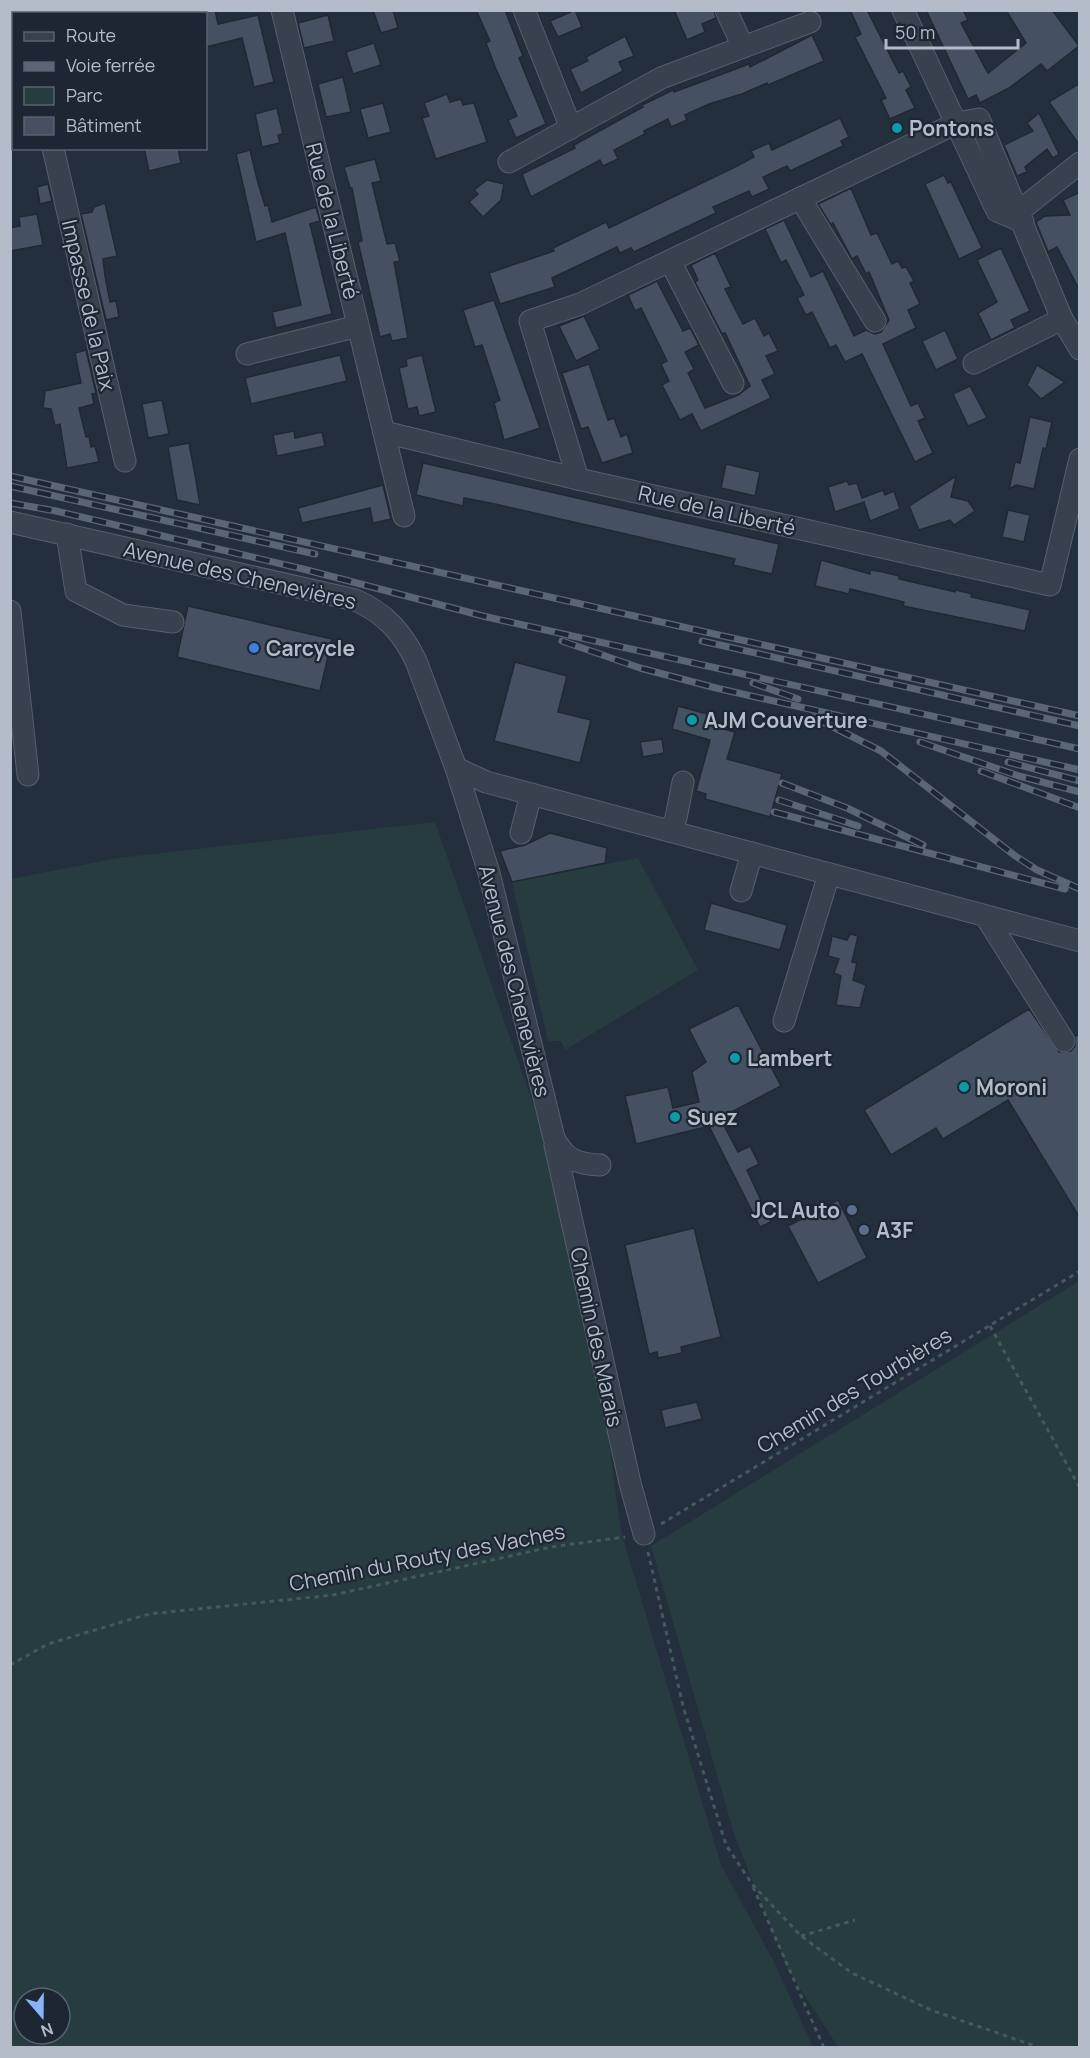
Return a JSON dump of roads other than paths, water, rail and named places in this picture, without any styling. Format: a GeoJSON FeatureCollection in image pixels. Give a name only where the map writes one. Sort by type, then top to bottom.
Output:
{"type":"FeatureCollection","features":[{"type":"Feature","properties":{"kind":"street","name":"Rue de la Liberté"},"geometry":{"type":"LineString","coordinates":[[282,10],[404,516]]}},
{"type":"Feature","properties":{"kind":"street"},"geometry":{"type":"LineString","coordinates":[[525,10],[572,128]]}},
{"type":"Feature","properties":{"kind":"street"},"geometry":{"type":"LineString","coordinates":[[726,10],[743,47]]}},
{"type":"Feature","properties":{"kind":"street"},"geometry":{"type":"LineString","coordinates":[[903,10],[996,211],[1021,217]]}},
{"type":"Feature","properties":{"kind":"street"},"geometry":{"type":"LineString","coordinates":[[509,162],[661,78],[810,22]]}},
{"type":"Feature","properties":{"kind":"street"},"geometry":{"type":"LineString","coordinates":[[578,479],[530,321],[580,304],[957,123]]}},
{"type":"Feature","properties":{"kind":"street","name":"Impasse de la Paix"},"geometry":{"type":"LineString","coordinates":[[53,150],[125,461]]}},
{"type":"Feature","properties":{"kind":"street"},"geometry":{"type":"LineString","coordinates":[[1021,217],[1080,163]]}},
{"type":"Feature","properties":{"kind":"street"},"geometry":{"type":"LineString","coordinates":[[800,198],[875,321]]}},
{"type":"Feature","properties":{"kind":"street"},"geometry":{"type":"LineString","coordinates":[[1021,217],[1062,319],[1080,349]]}},
{"type":"Feature","properties":{"kind":"street"},"geometry":{"type":"LineString","coordinates":[[670,261],[733,383]]}},
{"type":"Feature","properties":{"kind":"street"},"geometry":{"type":"LineString","coordinates":[[974,363],[1062,319]]}},
{"type":"Feature","properties":{"kind":"street"},"geometry":{"type":"LineString","coordinates":[[247,354],[358,326]]}},
{"type":"Feature","properties":{"kind":"street","name":"Rue de la Liberté"},"geometry":{"type":"LineString","coordinates":[[384,432],[578,479],[1050,585],[1080,459]]}},
{"type":"Feature","properties":{"kind":"street","name":"Avenue des Chenevières"},"geometry":{"type":"LineString","coordinates":[[10,522],[355,600],[369,606],[392,623],[409,645],[456,768],[489,873],[554,1138],[562,1153],[571,1161],[600,1165]]}},
{"type":"Feature","properties":{"kind":"street"},"geometry":{"type":"LineString","coordinates":[[67,534],[76,591],[123,615],[173,622]]}},
{"type":"Feature","properties":{"kind":"street"},"geometry":{"type":"LineString","coordinates":[[10,611],[18,743],[28,775]]}},
{"type":"Feature","properties":{"kind":"street"},"geometry":{"type":"LineString","coordinates":[[456,768],[486,782],[1080,941]]}},
{"type":"Feature","properties":{"kind":"street"},"geometry":{"type":"LineString","coordinates":[[670,831],[676,818],[683,782]]}},
{"type":"Feature","properties":{"kind":"street"},"geometry":{"type":"LineString","coordinates":[[521,833],[531,794]]}},
{"type":"Feature","properties":{"kind":"street"},"geometry":{"type":"LineString","coordinates":[[741,891],[752,853]]}},
{"type":"Feature","properties":{"kind":"street"},"geometry":{"type":"LineString","coordinates":[[784,1021],[829,874]]}},
{"type":"Feature","properties":{"kind":"street"},"geometry":{"type":"LineString","coordinates":[[986,916],[1064,1041]]}},
{"type":"Feature","properties":{"kind":"street","name":"Chemin des Marais"},"geometry":{"type":"LineString","coordinates":[[554,1138],[630,1483],[644,1534]]}},
{"type":"Feature","properties":{"kind":"railway"},"geometry":{"type":"LineString","coordinates":[[10,476],[1080,716]]}},
{"type":"Feature","properties":{"kind":"railway"},"geometry":{"type":"LineString","coordinates":[[10,486],[315,554]]}},
{"type":"Feature","properties":{"kind":"railway"},"geometry":{"type":"LineString","coordinates":[[10,503],[56,511],[303,569],[487,617],[1080,749]]}},
{"type":"Feature","properties":{"kind":"railway"},"geometry":{"type":"LineString","coordinates":[[562,641],[640,668],[716,688],[1080,770]]}},
{"type":"Feature","properties":{"kind":"railway"},"geometry":{"type":"LineString","coordinates":[[702,641],[1080,726]]}},
{"type":"Feature","properties":{"kind":"railway"},"geometry":{"type":"LineString","coordinates":[[753,683],[798,699]]}},
{"type":"Feature","properties":{"kind":"railway"},"geometry":{"type":"LineString","coordinates":[[813,717],[881,751],[1014,855],[1037,870],[1080,889]]}},
{"type":"Feature","properties":{"kind":"railway"},"geometry":{"type":"LineString","coordinates":[[920,742],[1019,776],[1080,792]]}},
{"type":"Feature","properties":{"kind":"railway"},"geometry":{"type":"LineString","coordinates":[[1008,762],[1080,781]]}},
{"type":"Feature","properties":{"kind":"railway"},"geometry":{"type":"LineString","coordinates":[[981,771],[1080,808]]}},
{"type":"Feature","properties":{"kind":"railway"},"geometry":{"type":"LineString","coordinates":[[782,783],[847,808],[923,845]]}},
{"type":"Feature","properties":{"kind":"railway"},"geometry":{"type":"LineString","coordinates":[[779,800],[858,826]]}},
{"type":"Feature","properties":{"kind":"railway"},"geometry":{"type":"LineString","coordinates":[[774,812],[1065,889]]}},
{"type":"Feature","properties":{"kind":"place","name":"Pontons"},"geometry":{"type":"Point","coordinates":[897,128]}},
{"type":"Feature","properties":{"kind":"place","name":"Carcycle"},"geometry":{"type":"Point","coordinates":[254,648]}},
{"type":"Feature","properties":{"kind":"place","name":"AJM Couverture"},"geometry":{"type":"Point","coordinates":[692,720]}},
{"type":"Feature","properties":{"kind":"place","name":"Lambert"},"geometry":{"type":"Point","coordinates":[735,1058]}},
{"type":"Feature","properties":{"kind":"place","name":"Moroni"},"geometry":{"type":"Point","coordinates":[964,1087]}},
{"type":"Feature","properties":{"kind":"place","name":"Suez"},"geometry":{"type":"Point","coordinates":[675,1117]}},
{"type":"Feature","properties":{"kind":"place","name":"JCL Auto"},"geometry":{"type":"Point","coordinates":[852,1210]}},
{"type":"Feature","properties":{"kind":"place","name":"A3F"},"geometry":{"type":"Point","coordinates":[864,1230]}}]}
